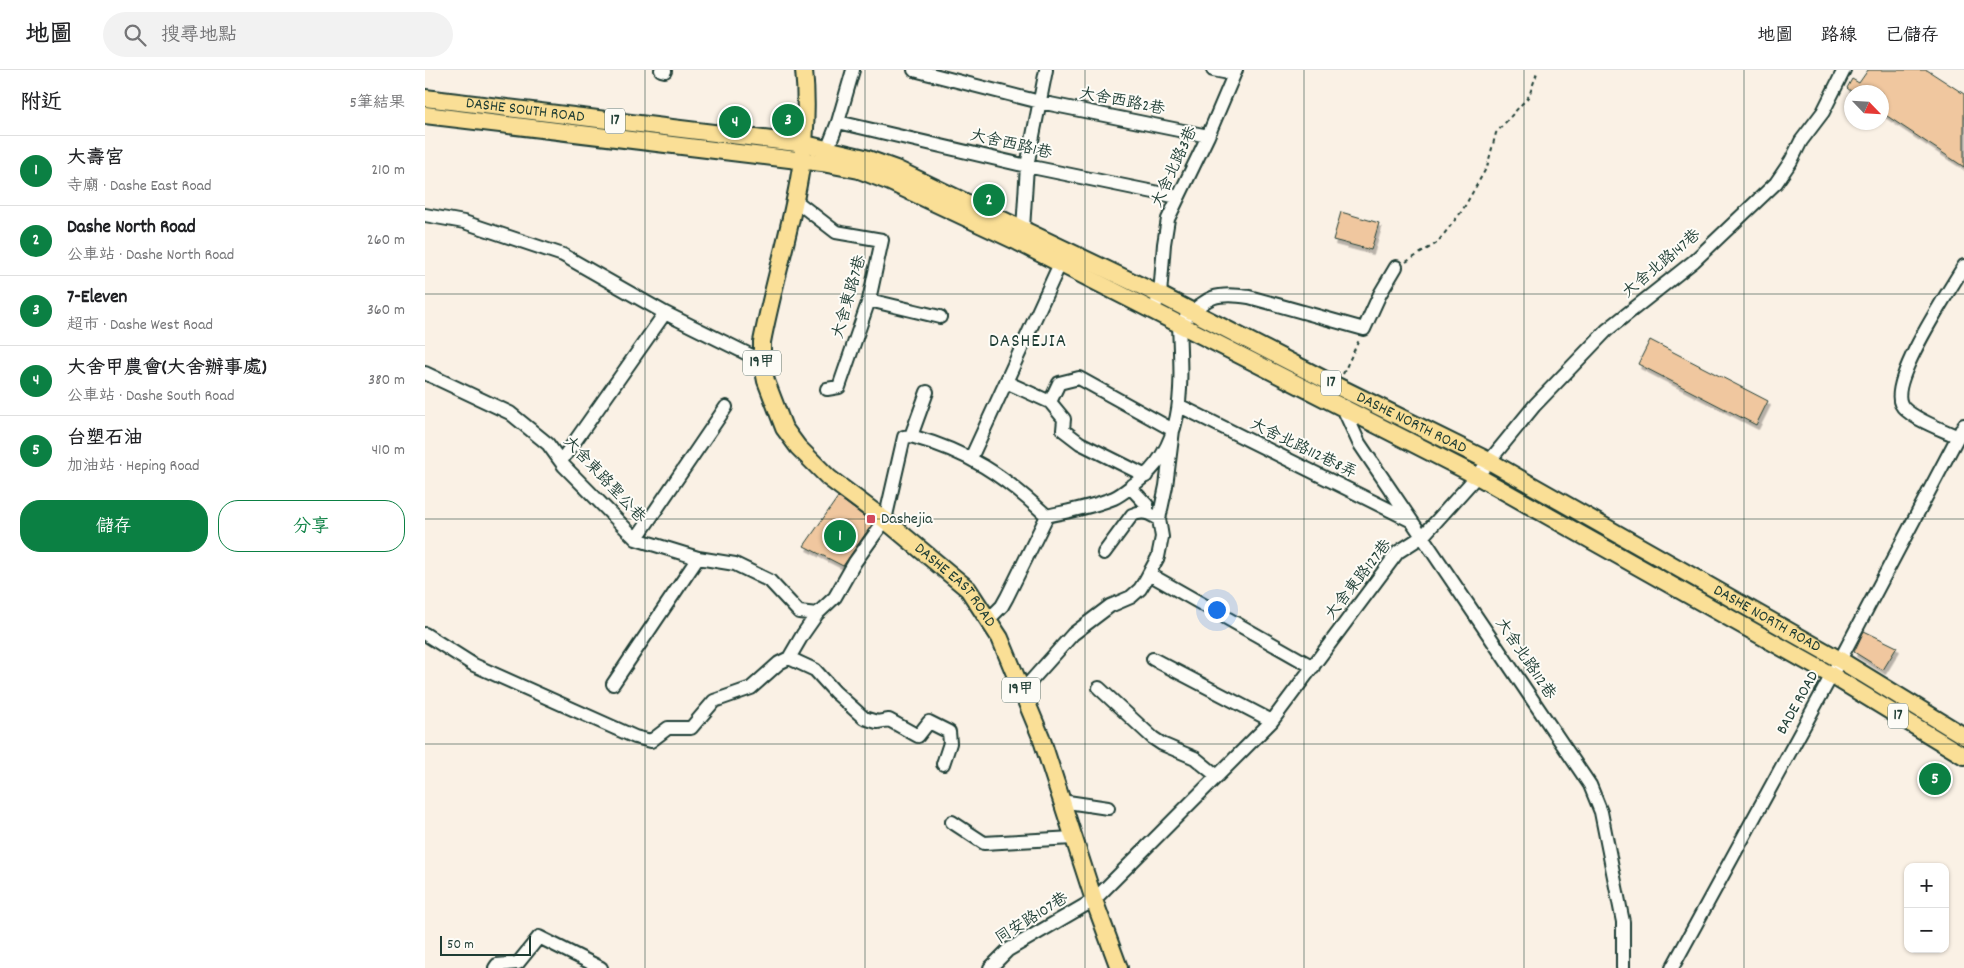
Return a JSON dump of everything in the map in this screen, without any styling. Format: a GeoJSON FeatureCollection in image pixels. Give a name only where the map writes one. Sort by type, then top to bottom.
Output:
{"type":"FeatureCollection","features":[{"type":"Feature","properties":{"kind":"main road","name":"19甲"},"geometry":{"type":"LineString","coordinates":[[804,70],[807,99],[804,152]]}},
{"type":"Feature","properties":{"kind":"main road","name":"DASHE SOUTH ROAD"},"geometry":{"type":"LineString","coordinates":[[425,98],[804,152]]}},
{"type":"Feature","properties":{"kind":"main road","name":"DASHE SOUTH ROAD"},"geometry":{"type":"LineString","coordinates":[[425,116],[804,152]]}},
{"type":"Feature","properties":{"kind":"main road","name":"DASHE NORTH ROAD"},"geometry":{"type":"LineString","coordinates":[[804,152],[825,156],[1021,236],[1063,257],[1153,311],[1343,408],[1483,469],[1839,660]]}},
{"type":"Feature","properties":{"kind":"main road","name":"DASHE EAST ROAD"},"geometry":{"type":"LineString","coordinates":[[804,152],[796,201],[762,342],[761,361],[775,407],[784,428],[798,447],[829,478],[885,520],[968,589],[989,619],[1000,638],[1041,737],[1073,838],[1119,968]]}},
{"type":"Feature","properties":{"kind":"main road","name":"DASHE NORTH ROAD"},"geometry":{"type":"LineString","coordinates":[[1063,257],[1160,295],[1353,394],[1831,675]]}},
{"type":"Feature","properties":{"kind":"main road","name":"17"},"geometry":{"type":"LineString","coordinates":[[1839,660],[1964,736]]}},
{"type":"Feature","properties":{"kind":"main road","name":"17"},"geometry":{"type":"LineString","coordinates":[[1831,675],[1964,756]]}},
{"type":"Feature","properties":{"kind":"street"},"geometry":{"type":"LineString","coordinates":[[825,156],[838,122],[853,70]]}},
{"type":"Feature","properties":{"kind":"street","name":"大舍西路2巷"},"geometry":{"type":"LineString","coordinates":[[914,70],[1040,102],[1208,136]]}},
{"type":"Feature","properties":{"kind":"street"},"geometry":{"type":"LineString","coordinates":[[1021,236],[1027,166],[1046,70]]}},
{"type":"Feature","properties":{"kind":"street"},"geometry":{"type":"LineString","coordinates":[[1213,70],[1235,72]]}},
{"type":"Feature","properties":{"kind":"street","name":"大舍北路147巷"},"geometry":{"type":"LineString","coordinates":[[1483,469],[1535,405],[1607,330],[1694,261],[1776,183],[1791,161],[1801,141],[1823,112],[1844,70]]}},
{"type":"Feature","properties":{"kind":"street","name":"大舍北路3巷"},"geometry":{"type":"LineString","coordinates":[[1153,311],[1160,295],[1163,244],[1168,219],[1208,136],[1235,72]]}},
{"type":"Feature","properties":{"kind":"street","name":"大舍西路1巷"},"geometry":{"type":"LineString","coordinates":[[838,122],[1027,166],[1178,197]]}},
{"type":"Feature","properties":{"kind":"street","name":"大舍東路7巷"},"geometry":{"type":"LineString","coordinates":[[796,201],[836,232],[882,240],[869,300],[839,387],[827,390]]}},
{"type":"Feature","properties":{"kind":"street"},"geometry":{"type":"LineString","coordinates":[[426,218],[465,222],[563,254],[665,313],[761,361]]}},
{"type":"Feature","properties":{"kind":"street"},"geometry":{"type":"LineString","coordinates":[[971,458],[1063,257]]}},
{"type":"Feature","properties":{"kind":"street"},"geometry":{"type":"LineString","coordinates":[[1962,428],[1910,413],[1901,404],[1899,392],[1902,377],[1910,359],[1964,266]]}},
{"type":"Feature","properties":{"kind":"street"},"geometry":{"type":"LineString","coordinates":[[1047,516],[1089,507],[1116,497],[1146,476],[1160,460],[1167,448],[1180,406],[1179,324],[1208,299],[1219,294],[1249,297],[1364,329],[1379,294],[1396,267]]}},
{"type":"Feature","properties":{"kind":"street"},"geometry":{"type":"LineString","coordinates":[[869,300],[940,317]]}},
{"type":"Feature","properties":{"kind":"street"},"geometry":{"type":"LineString","coordinates":[[561,461],[665,313]]}},
{"type":"Feature","properties":{"kind":"street","name":"大舍東路聖公巷"},"geometry":{"type":"LineString","coordinates":[[425,373],[510,413],[548,444],[561,461],[636,539],[698,558],[735,564],[770,581],[799,612],[817,614]]}},
{"type":"Feature","properties":{"kind":"street"},"geometry":{"type":"LineString","coordinates":[[1050,402],[1059,383],[1079,378],[1173,430]]}},
{"type":"Feature","properties":{"kind":"street"},"geometry":{"type":"LineString","coordinates":[[1006,382],[1050,402],[1064,419],[1063,430],[1080,443],[1146,476]]}},
{"type":"Feature","properties":{"kind":"street"},"geometry":{"type":"LineString","coordinates":[[911,436],[927,392]]}},
{"type":"Feature","properties":{"kind":"street"},"geometry":{"type":"LineString","coordinates":[[1343,408],[1353,394]]}},
{"type":"Feature","properties":{"kind":"street","name":"大舍北路112巷8弄"},"geometry":{"type":"LineString","coordinates":[[1180,406],[1413,521]]}},
{"type":"Feature","properties":{"kind":"street"},"geometry":{"type":"LineString","coordinates":[[636,539],[726,407]]}},
{"type":"Feature","properties":{"kind":"street","name":"大舍北路112巷"},"geometry":{"type":"LineString","coordinates":[[1343,408],[1359,443],[1590,785],[1601,812],[1623,922],[1623,968]]}},
{"type":"Feature","properties":{"kind":"street","name":"BADE ROAD"},"geometry":{"type":"LineString","coordinates":[[1672,968],[1962,428]]}},
{"type":"Feature","properties":{"kind":"street"},"geometry":{"type":"LineString","coordinates":[[1021,691],[1073,634],[1110,606],[1131,597],[1140,589],[1149,574],[1158,557],[1161,537],[1159,519],[1167,486],[1173,430]]}},
{"type":"Feature","properties":{"kind":"street"},"geometry":{"type":"LineString","coordinates":[[425,634],[474,665],[635,738],[651,741],[668,728],[691,728],[714,701],[751,688],[779,663],[789,658],[817,614],[835,597],[855,562],[885,520],[905,436],[911,436],[971,458],[991,469],[1020,490],[1047,516]]}},
{"type":"Feature","properties":{"kind":"street","name":"大舍東路127巷"},"geometry":{"type":"LineString","coordinates":[[1094,900],[1272,721],[1398,552],[1423,536],[1483,469]]}},
{"type":"Feature","properties":{"kind":"street"},"geometry":{"type":"LineString","coordinates":[[1130,487],[1147,505],[1147,512]]}},
{"type":"Feature","properties":{"kind":"street"},"geometry":{"type":"LineString","coordinates":[[1104,553],[1132,515],[1139,512],[1147,512],[1159,519]]}},
{"type":"Feature","properties":{"kind":"street"},"geometry":{"type":"LineString","coordinates":[[989,619],[1002,606],[1047,516]]}},
{"type":"Feature","properties":{"kind":"street"},"geometry":{"type":"LineString","coordinates":[[613,684],[698,558]]}},
{"type":"Feature","properties":{"kind":"street"},"geometry":{"type":"LineString","coordinates":[[1149,574],[1313,667]]}},
{"type":"Feature","properties":{"kind":"street"},"geometry":{"type":"LineString","coordinates":[[789,658],[815,670],[835,692],[864,718],[877,722],[889,720],[918,736],[929,722],[949,732],[950,743],[943,764]]}},
{"type":"Feature","properties":{"kind":"street"},"geometry":{"type":"LineString","coordinates":[[1153,659],[1272,721]]}},
{"type":"Feature","properties":{"kind":"street"},"geometry":{"type":"LineString","coordinates":[[1099,688],[1153,738],[1162,744],[1195,758],[1217,776]]}},
{"type":"Feature","properties":{"kind":"street"},"geometry":{"type":"LineString","coordinates":[[1061,801],[1108,808]]}},
{"type":"Feature","properties":{"kind":"street"},"geometry":{"type":"LineString","coordinates":[[952,822],[984,843],[1073,838]]}},
{"type":"Feature","properties":{"kind":"street","name":"同安路107巷"},"geometry":{"type":"LineString","coordinates":[[990,968],[1008,950],[1094,900]]}},
{"type":"Feature","properties":{"kind":"street"},"geometry":{"type":"LineString","coordinates":[[495,968],[497,965],[517,963],[539,937],[601,968]]}},
{"type":"Feature","properties":{"kind":"path"},"geometry":{"type":"LineString","coordinates":[[1396,267],[1437,243],[1462,211],[1487,167],[1496,133],[1529,96],[1538,70]]}},
{"type":"Feature","properties":{"kind":"path"},"geometry":{"type":"LineString","coordinates":[[1337,386],[1364,329]]}},
{"type":"Feature","properties":{"kind":"building"},"geometry":{"type":"Polygon","coordinates":[[[1868,70],[1927,70],[1964,94],[1964,167],[1889,117],[1889,85],[1849,85],[1852,79],[1859,83],[1868,70]]]}},
{"type":"Feature","properties":{"kind":"building"},"geometry":{"type":"Polygon","coordinates":[[[1341,212],[1379,223],[1371,250],[1333,240],[1341,212]]]}},
{"type":"Feature","properties":{"kind":"building"},"geometry":{"type":"Polygon","coordinates":[[[1650,340],[1768,401],[1756,425],[1638,364],[1650,340]]]}},
{"type":"Feature","properties":{"kind":"building"},"geometry":{"type":"Polygon","coordinates":[[[838,497],[873,523],[843,566],[804,546],[838,497]]]}},
{"type":"Feature","properties":{"kind":"building"},"geometry":{"type":"Polygon","coordinates":[[[1864,631],[1897,647],[1883,670],[1854,652],[1864,631]]]}},
{"type":"Feature","properties":{"kind":"place","name":"7-Eleven"},"geometry":{"type":"Point","coordinates":[788,120]}},
{"type":"Feature","properties":{"kind":"place","name":"大舍甲農會(大舍辦事處)"},"geometry":{"type":"Point","coordinates":[735,122]}},
{"type":"Feature","properties":{"kind":"place","name":"Dashe North Road"},"geometry":{"type":"Point","coordinates":[989,200]}},
{"type":"Feature","properties":{"kind":"place","name":"Dashejia"},"geometry":{"type":"Point","coordinates":[871,519]}},
{"type":"Feature","properties":{"kind":"place","name":"大壽宮"},"geometry":{"type":"Point","coordinates":[840,536]}},
{"type":"Feature","properties":{"kind":"place","name":"台塑石油"},"geometry":{"type":"Point","coordinates":[1935,779]}},
{"type":"Feature","properties":{"kind":"district","name":"DASHEJIA"},"geometry":{"type":"Point","coordinates":[1028,342]}}]}
